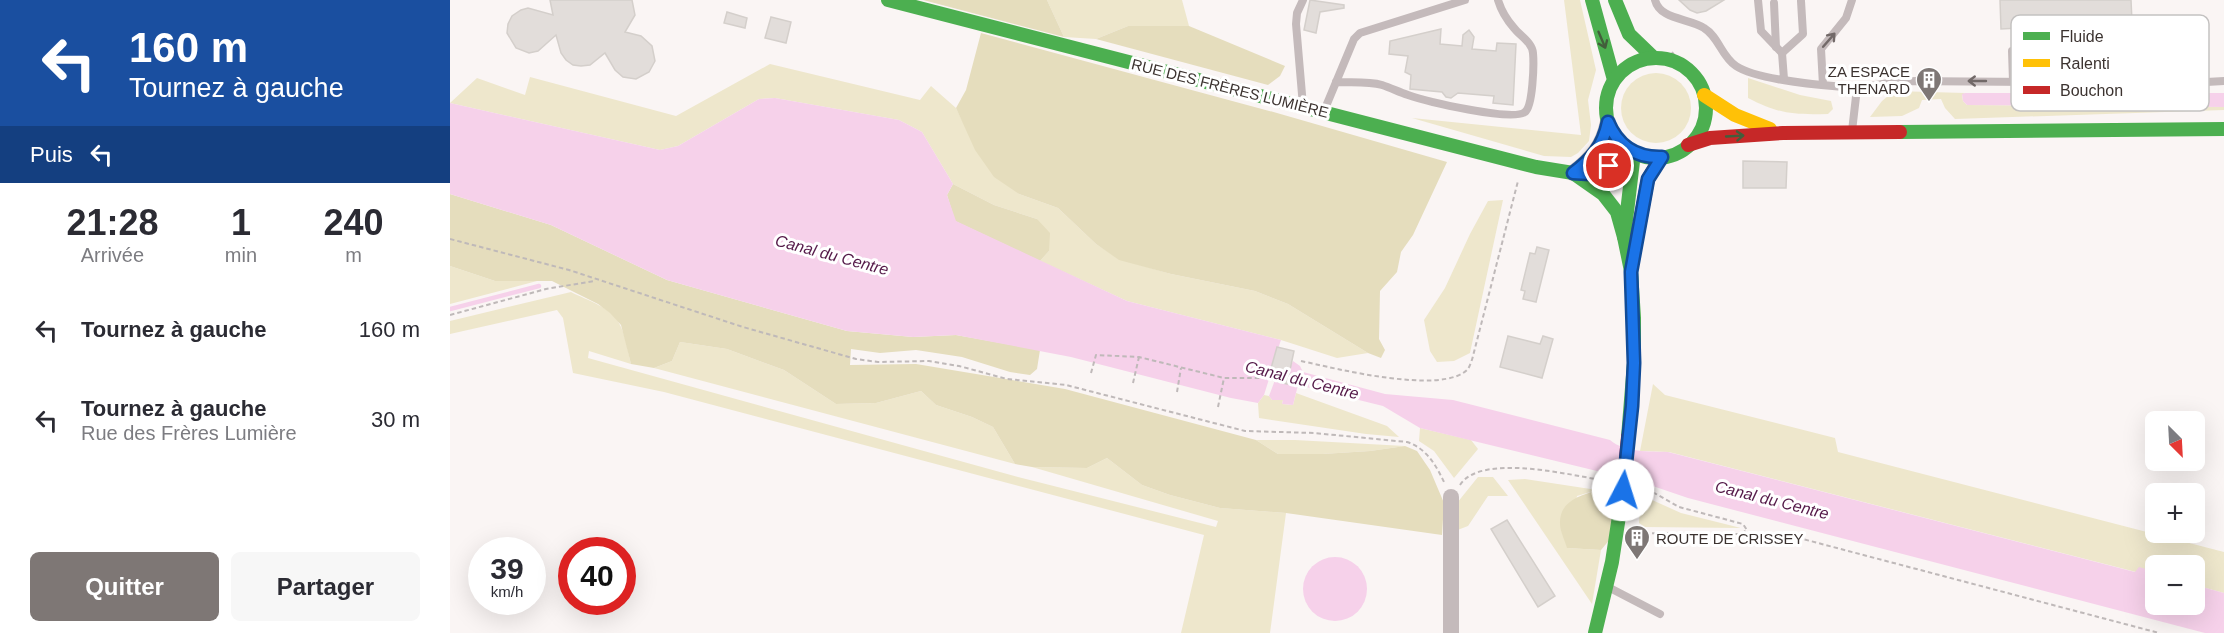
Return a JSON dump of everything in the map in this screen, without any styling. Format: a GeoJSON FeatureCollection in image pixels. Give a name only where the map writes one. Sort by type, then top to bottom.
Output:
{"type":"FeatureCollection","features":[{"type":"Feature","properties":{"kind":"street","name":"RUE DES FRÈRES LUMIÈRE"},"geometry":{"type":"LineString","coordinates":[[888,0],[1547,170],[1590,174],[1615,163],[1631,151]]}},
{"type":"Feature","properties":{"kind":"street"},"geometry":{"type":"LineString","coordinates":[[1592,0],[1597,27],[1606,49],[1614,80]]}},
{"type":"Feature","properties":{"kind":"street"},"geometry":{"type":"LineString","coordinates":[[1616,0],[1629,34],[1654,58]]}},
{"type":"Feature","properties":{"kind":"street"},"geometry":{"type":"LineString","coordinates":[[1573,173],[1596,154],[1605,136],[1608,122],[1606,101],[1614,80],[1632,64],[1654,58],[1683,66],[1696,79],[1704,95],[1703,122],[1695,138],[1680,151],[1662,157],[1643,156],[1631,151],[1619,142],[1608,122]]}},
{"type":"Feature","properties":{"kind":"street"},"geometry":{"type":"LineString","coordinates":[[1704,95],[1743,121],[1783,133]]}},
{"type":"Feature","properties":{"kind":"street"},"geometry":{"type":"LineString","coordinates":[[1688,145],[1710,138],[1783,133],[2224,129]]}},
{"type":"Feature","properties":{"kind":"street"},"geometry":{"type":"LineString","coordinates":[[1595,633],[1616,552],[1634,363],[1631,272],[1624,237],[1631,151]]}},
{"type":"Feature","properties":{"kind":"street"},"geometry":{"type":"LineString","coordinates":[[1631,272],[1648,179],[1662,157]]}},
{"type":"Feature","properties":{"kind":"street","name":"RUE DES FRÈRES LUMIÈRE"},"geometry":{"type":"LineString","coordinates":[[1573,173],[1602,194],[1617,212],[1624,237]]}},
{"type":"Feature","properties":{"kind":"street"},"geometry":{"type":"LineString","coordinates":[[1451,633],[1452,497]]}},
{"type":"Feature","properties":{"kind":"lane"},"geometry":{"type":"LineString","coordinates":[[1303,0],[1297,13],[1296,24],[1303,106]]}},
{"type":"Feature","properties":{"kind":"lane"},"geometry":{"type":"LineString","coordinates":[[1323,112],[1354,39],[1360,33],[1465,0]]}},
{"type":"Feature","properties":{"kind":"lane"},"geometry":{"type":"LineString","coordinates":[[1336,82],[1380,85],[1408,95],[1477,111],[1513,115],[1526,112],[1532,91],[1533,53],[1529,44],[1507,20],[1498,0]]}},
{"type":"Feature","properties":{"kind":"lane"},"geometry":{"type":"LineString","coordinates":[[1655,0],[1656,6],[1666,14],[1690,21],[1712,33],[1724,54],[1734,65],[1747,72],[1823,85],[1857,87],[1902,81],[2011,81]]}},
{"type":"Feature","properties":{"kind":"lane"},"geometry":{"type":"LineString","coordinates":[[1758,0],[1761,31],[1779,50]]}},
{"type":"Feature","properties":{"kind":"lane"},"geometry":{"type":"LineString","coordinates":[[1823,85],[1821,49],[1846,18],[1852,0]]}},
{"type":"Feature","properties":{"kind":"lane"},"geometry":{"type":"LineString","coordinates":[[1779,50],[1803,33],[1801,1]]}},
{"type":"Feature","properties":{"kind":"lane"},"geometry":{"type":"LineString","coordinates":[[1774,3],[1784,79]]}},
{"type":"Feature","properties":{"kind":"lane"},"geometry":{"type":"LineString","coordinates":[[2209,81],[2224,81]]}},
{"type":"Feature","properties":{"kind":"lane"},"geometry":{"type":"LineString","coordinates":[[1852,132],[1857,87]]}},
{"type":"Feature","properties":{"kind":"lane"},"geometry":{"type":"LineString","coordinates":[[1608,587],[1660,614]]}},
{"type":"Feature","properties":{"kind":"path"},"geometry":{"type":"LineString","coordinates":[[1301,361],[1345,371],[1432,381],[1457,376],[1468,368],[1522,164]]}},
{"type":"Feature","properties":{"kind":"path"},"geometry":{"type":"LineString","coordinates":[[450,239],[569,270],[743,327],[856,359],[878,362],[929,361],[959,366],[1007,380],[1066,385],[1245,431],[1314,433],[1407,442],[1417,445],[1426,453],[1437,467],[1452,497]]}},
{"type":"Feature","properties":{"kind":"path"},"geometry":{"type":"LineString","coordinates":[[450,315],[546,289],[597,281]]}},
{"type":"Feature","properties":{"kind":"path"},"geometry":{"type":"LineString","coordinates":[[1091,373],[1096,354],[1139,357],[1224,378],[1269,378]]}},
{"type":"Feature","properties":{"kind":"path"},"geometry":{"type":"LineString","coordinates":[[1133,383],[1139,357]]}},
{"type":"Feature","properties":{"kind":"path"},"geometry":{"type":"LineString","coordinates":[[1177,393],[1181,368]]}},
{"type":"Feature","properties":{"kind":"path"},"geometry":{"type":"LineString","coordinates":[[1218,407],[1224,378]]}},
{"type":"Feature","properties":{"kind":"path"},"geometry":{"type":"LineString","coordinates":[[1745,533],[1799,538],[2159,633]]}},
{"type":"Feature","properties":{"kind":"shaded area"},"geometry":{"type":"Polygon","coordinates":[[[923,0],[1047,0],[1064,37],[923,0]]]}},
{"type":"Feature","properties":{"kind":"shaded area"},"geometry":{"type":"Polygon","coordinates":[[[1047,0],[1182,0],[1189,26],[1128,26],[1096,39],[1064,37],[1047,0]]]}},
{"type":"Feature","properties":{"kind":"shaded area"},"geometry":{"type":"Polygon","coordinates":[[[1564,0],[1580,0],[1596,70],[1588,100],[1591,125],[1589,141],[1578,153],[1571,157],[1544,156],[1412,118],[1581,135],[1564,0]]]}},
{"type":"Feature","properties":{"kind":"shaded area"},"geometry":{"type":"Polygon","coordinates":[[[1128,26],[1189,26],[1285,66],[1280,76],[1268,85],[1096,39],[1128,26]]]}},
{"type":"Feature","properties":{"kind":"shaded area"},"geometry":{"type":"Polygon","coordinates":[[[981,33],[1277,113],[1447,162],[1413,235],[1401,252],[1397,272],[1380,291],[1379,339],[1385,350],[1381,358],[1368,353],[1288,304],[1255,291],[1171,274],[1119,260],[1096,244],[1058,208],[1019,194],[994,177],[975,150],[956,108],[966,90],[981,33]]]}},
{"type":"Feature","properties":{"kind":"shaded area"},"geometry":{"type":"Polygon","coordinates":[[[770,64],[920,100],[931,86],[956,108],[963,122],[1019,194],[1058,208],[1096,244],[1119,259],[1171,274],[1255,291],[1288,304],[1368,353],[1337,358],[1281,340],[1127,301],[1040,261],[1049,251],[1037,219],[994,205],[953,184],[922,132],[899,120],[775,98],[759,99],[678,146],[660,150],[450,103],[477,78],[525,95],[530,77],[676,116],[770,64]]]}},
{"type":"Feature","properties":{"kind":"shaded area"},"geometry":{"type":"Polygon","coordinates":[[[1663,73],[1676,79],[1685,88],[1689,94],[1691,108],[1689,122],[1681,133],[1670,141],[1649,143],[1631,133],[1623,122],[1621,101],[1631,83],[1642,75],[1663,73]]]}},
{"type":"Feature","properties":{"kind":"shaded area"},"geometry":{"type":"Polygon","coordinates":[[[1748,78],[1800,95],[1831,101],[1833,109],[1828,114],[1806,114],[1769,107],[1748,98],[1748,78]]]}},
{"type":"Feature","properties":{"kind":"shaded area"},"geometry":{"type":"Polygon","coordinates":[[[1894,91],[1965,93],[1962,95],[1963,101],[1967,105],[2011,105],[2011,111],[2194,111],[1955,119],[1945,108],[1941,99],[1922,100],[1919,108],[1902,116],[1870,117],[1882,101],[1894,91]]]}},
{"type":"Feature","properties":{"kind":"shaded area"},"geometry":{"type":"Polygon","coordinates":[[[2209,107],[2224,107],[2224,110],[2209,111],[2209,107]]]}},
{"type":"Feature","properties":{"kind":"shaded area"},"geometry":{"type":"Polygon","coordinates":[[[953,184],[994,205],[1037,219],[1050,233],[1049,251],[1040,261],[955,221],[947,195],[953,184]]]}},
{"type":"Feature","properties":{"kind":"shaded area"},"geometry":{"type":"Polygon","coordinates":[[[450,194],[551,225],[667,280],[847,331],[913,337],[956,335],[1040,350],[1037,369],[1030,375],[1010,372],[962,357],[916,350],[880,353],[851,349],[850,365],[916,364],[1065,389],[1256,440],[1278,454],[1370,451],[1405,446],[1417,451],[1430,470],[1444,503],[1442,535],[1286,513],[1220,508],[1142,485],[1107,458],[1087,468],[1032,467],[1015,464],[993,427],[936,405],[921,391],[876,403],[836,404],[784,370],[727,349],[680,342],[672,361],[654,368],[631,364],[621,325],[598,304],[552,281],[495,281],[450,266],[450,194]]]}},
{"type":"Feature","properties":{"kind":"shaded area"},"geometry":{"type":"Polygon","coordinates":[[[1503,200],[1470,353],[1454,361],[1437,362],[1430,351],[1424,320],[1445,288],[1488,201],[1503,200]]]}},
{"type":"Feature","properties":{"kind":"shaded area"},"geometry":{"type":"Polygon","coordinates":[[[450,266],[495,281],[537,281],[450,304],[450,266]]]}},
{"type":"Feature","properties":{"kind":"shaded area"},"geometry":{"type":"Polygon","coordinates":[[[571,292],[599,305],[617,320],[624,336],[631,364],[589,351],[588,358],[1018,477],[1216,527],[1218,521],[1032,467],[1087,468],[1107,458],[1142,485],[1170,495],[1220,508],[1286,513],[1270,633],[1181,633],[1204,535],[664,392],[573,373],[563,318],[557,310],[450,334],[450,321],[571,292]]]}},
{"type":"Feature","properties":{"kind":"shaded area"},"geometry":{"type":"Polygon","coordinates":[[[680,342],[727,349],[784,370],[836,404],[876,403],[921,391],[936,405],[993,427],[1015,464],[654,368],[672,361],[680,342]]]}},
{"type":"Feature","properties":{"kind":"shaded area"},"geometry":{"type":"Polygon","coordinates":[[[1653,384],[1665,395],[1835,438],[1838,452],[2145,532],[2145,543],[2189,543],[2224,552],[2224,593],[2205,588],[2205,555],[2145,555],[2145,573],[2136,572],[1669,452],[1640,451],[1653,384]]]}},
{"type":"Feature","properties":{"kind":"shaded area"},"geometry":{"type":"Polygon","coordinates":[[[1296,393],[1387,426],[1399,437],[1259,418],[1258,403],[1264,395],[1269,396],[1272,400],[1283,400],[1282,404],[1293,405],[1296,393]]]}},
{"type":"Feature","properties":{"kind":"shaded area"},"geometry":{"type":"Polygon","coordinates":[[[1420,428],[1471,440],[1478,449],[1454,478],[1434,451],[1419,441],[1420,428]]]}},
{"type":"Feature","properties":{"kind":"shaded area"},"geometry":{"type":"Polygon","coordinates":[[[1256,440],[1405,446],[1370,451],[1278,454],[1256,440]]]}},
{"type":"Feature","properties":{"kind":"shaded area"},"geometry":{"type":"Polygon","coordinates":[[[1478,477],[1493,477],[1508,496],[1488,496],[1468,526],[1455,531],[1457,503],[1478,477]]]}},
{"type":"Feature","properties":{"kind":"shaded area"},"geometry":{"type":"Polygon","coordinates":[[[1525,479],[1597,490],[1577,496],[1567,548],[1601,550],[1592,604],[1508,480],[1525,479]]]}},
{"type":"Feature","properties":{"kind":"shaded area"},"geometry":{"type":"Polygon","coordinates":[[[1597,490],[1613,492],[1611,538],[1601,550],[1567,548],[1560,527],[1563,510],[1572,501],[1597,490]]]}},
{"type":"Feature","properties":{"kind":"shaded area"},"geometry":{"type":"Polygon","coordinates":[[[1641,495],[1681,513],[1741,528],[1645,527],[1639,523],[1641,495]]]}},
{"type":"Feature","properties":{"kind":"water"},"geometry":{"type":"Polygon","coordinates":[[[2011,93],[2011,105],[1967,105],[1963,101],[1962,94],[2011,93]]]}},
{"type":"Feature","properties":{"kind":"water"},"geometry":{"type":"Polygon","coordinates":[[[2209,93],[2224,93],[2224,107],[2209,107],[2209,93]]]}},
{"type":"Feature","properties":{"kind":"water","name":"Canal du Centre"},"geometry":{"type":"Polygon","coordinates":[[[775,98],[899,120],[922,132],[953,184],[947,195],[956,221],[1127,301],[1281,340],[1272,366],[1289,370],[1293,361],[1300,366],[1303,372],[1385,394],[1453,400],[1610,440],[1630,449],[1668,452],[2135,572],[2139,567],[2145,569],[2145,615],[2205,615],[2205,588],[2224,593],[2224,633],[2205,633],[1688,498],[1638,481],[1420,428],[1383,406],[1298,385],[1293,405],[1282,404],[1283,400],[1272,400],[1269,396],[1275,380],[1269,379],[1264,395],[1258,403],[1071,357],[956,335],[913,337],[847,331],[667,280],[551,225],[450,194],[450,103],[660,150],[678,146],[759,99],[775,98]]]}},
{"type":"Feature","properties":{"kind":"water"},"geometry":{"type":"Polygon","coordinates":[[[1335,557],[1353,562],[1358,566],[1362,571],[1367,589],[1362,607],[1358,612],[1353,616],[1335,621],[1317,616],[1312,612],[1308,607],[1303,589],[1308,571],[1312,566],[1317,562],[1335,557]]]}},
{"type":"Feature","properties":{"kind":"building"},"geometry":{"type":"Polygon","coordinates":[[[550,0],[632,0],[635,15],[625,32],[641,36],[652,46],[655,61],[649,72],[636,79],[623,77],[615,70],[605,53],[590,65],[573,65],[561,53],[556,35],[538,51],[529,53],[516,48],[507,33],[512,16],[528,8],[553,15],[550,0]]]}},
{"type":"Feature","properties":{"kind":"building"},"geometry":{"type":"Polygon","coordinates":[[[1310,0],[1344,5],[1344,8],[1320,12],[1316,33],[1304,30],[1310,0]]]}},
{"type":"Feature","properties":{"kind":"building"},"geometry":{"type":"Polygon","coordinates":[[[1679,0],[1724,0],[1706,11],[1697,13],[1679,0]]]}},
{"type":"Feature","properties":{"kind":"building"},"geometry":{"type":"Polygon","coordinates":[[[2000,0],[2131,0],[2132,15],[2011,15],[2011,28],[2001,29],[2000,0]]]}},
{"type":"Feature","properties":{"kind":"building"},"geometry":{"type":"Polygon","coordinates":[[[727,12],[747,18],[745,28],[724,23],[727,12]]]}},
{"type":"Feature","properties":{"kind":"building"},"geometry":{"type":"Polygon","coordinates":[[[771,17],[791,22],[786,43],[765,38],[771,17]]]}},
{"type":"Feature","properties":{"kind":"building"},"geometry":{"type":"Polygon","coordinates":[[[1441,29],[1440,44],[1462,46],[1463,35],[1469,30],[1474,37],[1472,49],[1496,51],[1497,43],[1516,44],[1513,105],[1493,103],[1494,96],[1458,93],[1451,98],[1446,97],[1442,92],[1410,89],[1411,75],[1405,72],[1408,56],[1389,54],[1390,41],[1441,29]]]}},
{"type":"Feature","properties":{"kind":"building"},"geometry":{"type":"Polygon","coordinates":[[[1743,161],[1787,162],[1786,188],[1743,188],[1743,161]]]}},
{"type":"Feature","properties":{"kind":"building"},"geometry":{"type":"Polygon","coordinates":[[[1537,247],[1549,250],[1536,302],[1523,299],[1525,291],[1521,290],[1530,253],[1535,254],[1537,247]]]}},
{"type":"Feature","properties":{"kind":"building"},"geometry":{"type":"Polygon","coordinates":[[[1508,336],[1540,344],[1543,336],[1553,339],[1542,378],[1500,367],[1508,336]]]}},
{"type":"Feature","properties":{"kind":"building"},"geometry":{"type":"Polygon","coordinates":[[[1277,347],[1294,351],[1287,384],[1268,379],[1277,347]]]}},
{"type":"Feature","properties":{"kind":"building"},"geometry":{"type":"Polygon","coordinates":[[[1507,520],[1555,596],[1538,607],[1491,529],[1507,520]]]}},
{"type":"Feature","properties":{"kind":"waterway"},"geometry":{"type":"LineString","coordinates":[[450,309],[539,286]]}},
{"type":"Feature","properties":{"kind":"traffic: fast"},"geometry":{"type":"LineString","coordinates":[[888,0],[1536,167],[1573,173],[1603,194],[1617,212],[1624,237]]}},
{"type":"Feature","properties":{"kind":"traffic: fast"},"geometry":{"type":"LineString","coordinates":[[1592,0],[1614,80]]}},
{"type":"Feature","properties":{"kind":"traffic: fast"},"geometry":{"type":"LineString","coordinates":[[1615,0],[1629,34],[1654,58]]}},
{"type":"Feature","properties":{"kind":"traffic: fast"},"geometry":{"type":"LineString","coordinates":[[1656,58],[1675,62],[1691,73],[1702,89],[1706,108],[1702,127],[1691,143],[1675,154],[1656,158],[1637,154],[1621,143],[1610,127],[1606,108],[1610,89],[1621,73],[1637,62],[1656,58]]}},
{"type":"Feature","properties":{"kind":"traffic: fast"},"geometry":{"type":"LineString","coordinates":[[1900,132],[2224,129]]}},
{"type":"Feature","properties":{"kind":"traffic: fast"},"geometry":{"type":"LineString","coordinates":[[1628,437],[1634,363],[1634,318],[1631,271],[1624,237],[1634,153]]}},
{"type":"Feature","properties":{"kind":"traffic: fast"},"geometry":{"type":"LineString","coordinates":[[1595,633],[1612,562],[1623,490]]}},
{"type":"Feature","properties":{"kind":"traffic: slow"},"geometry":{"type":"LineString","coordinates":[[1704,95],[1735,115],[1770,129]]}},
{"type":"Feature","properties":{"kind":"traffic: jam"},"geometry":{"type":"LineString","coordinates":[[1688,145],[1710,138],[1783,133],[1900,132]]}},
{"type":"Feature","properties":{"kind":"traffic: jam"},"geometry":{"type":"LineString","coordinates":[[1637,238],[1648,179],[1661,157]]}},
{"type":"Feature","properties":{"kind":"traffic: jam"},"geometry":{"type":"LineString","coordinates":[[1623,490],[1628,437]]}},
{"type":"Feature","properties":{"kind":"place","name":"ZA ESPACE THENARD"},"geometry":{"type":"Point","coordinates":[1929,103]}},
{"type":"Feature","properties":{"kind":"place","name":"ROUTE DE CRISSEY"},"geometry":{"type":"Point","coordinates":[1637,561]}},
{"type":"Feature","properties":{"kind":"route"},"geometry":{"type":"LineString","coordinates":[[1609,166],[1590,174],[1573,173],[1596,154],[1605,136],[1608,122],[1612,133],[1628,149],[1643,156],[1662,157],[1648,179],[1631,272],[1634,363],[1623,490]]}}]}
